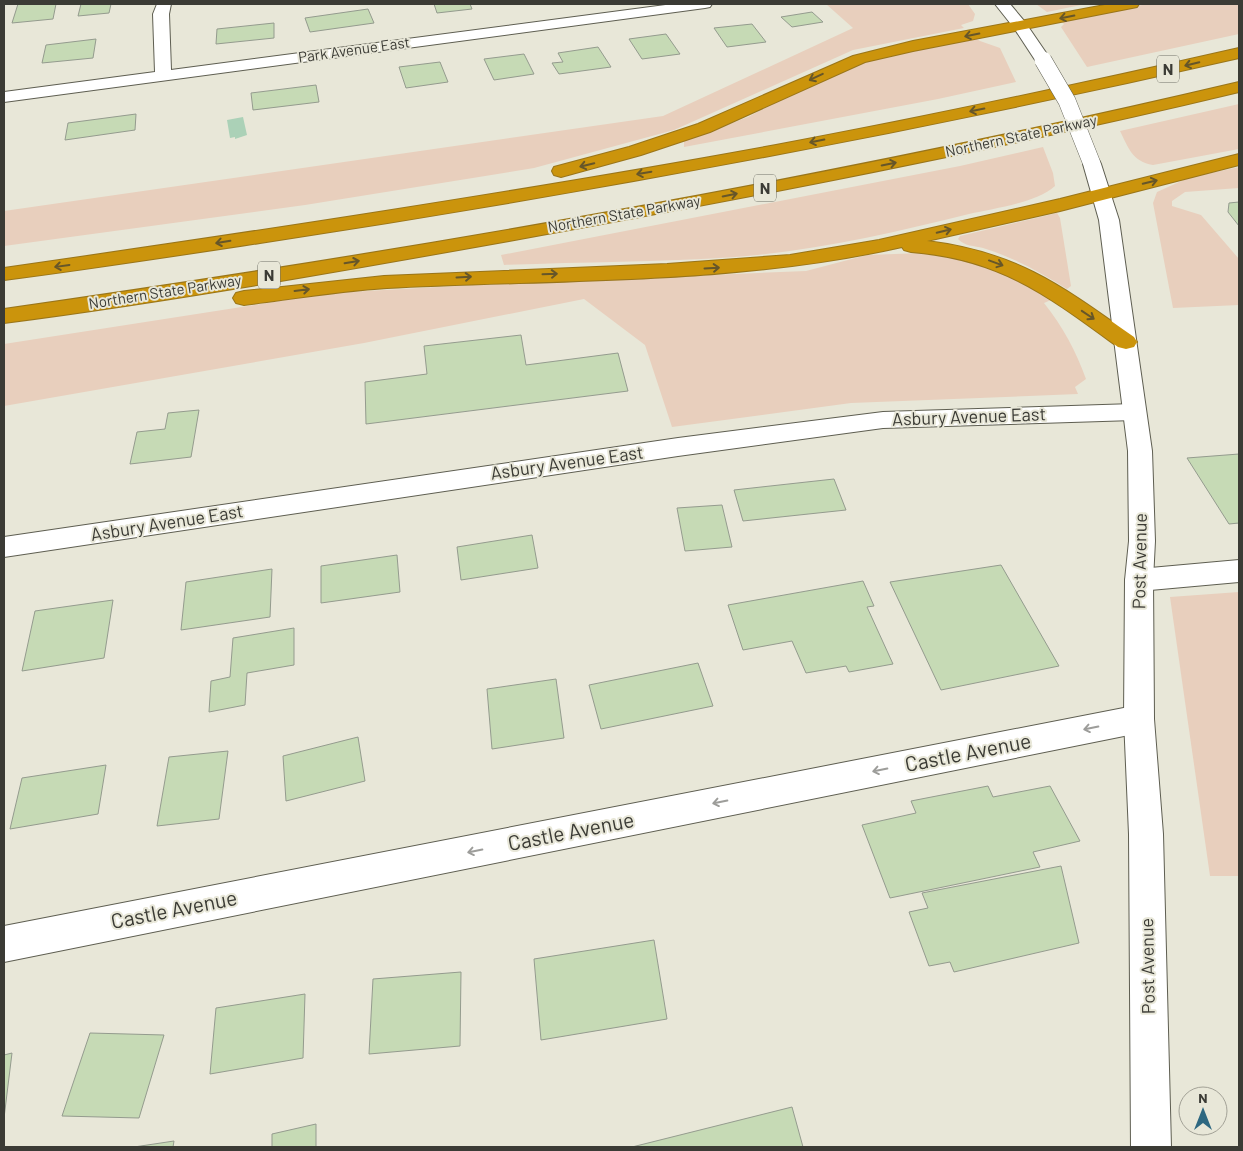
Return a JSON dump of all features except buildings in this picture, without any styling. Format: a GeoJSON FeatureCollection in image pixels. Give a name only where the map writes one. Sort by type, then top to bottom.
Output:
{"type":"FeatureCollection","features":[{"type":"Feature","properties":{"kind":"highway"},"geometry":{"type":"LineString","coordinates":[[271,235],[609,159],[704,128],[859,59],[904,48],[1132,4]]}},
{"type":"Feature","properties":{"kind":"highway","name":"Northern State Parkway"},"geometry":{"type":"LineString","coordinates":[[4,274],[271,235],[644,174],[1025,101],[1239,53]]}},
{"type":"Feature","properties":{"kind":"highway","name":"Northern State Parkway"},"geometry":{"type":"LineString","coordinates":[[4,316],[464,243],[693,202],[980,145],[1239,87]]}},
{"type":"Feature","properties":{"kind":"highway"},"geometry":{"type":"LineString","coordinates":[[44,311],[250,297],[328,287],[414,280],[730,267],[790,261],[880,246],[1239,160]]}},
{"type":"Feature","properties":{"kind":"highway"},"geometry":{"type":"LineString","coordinates":[[880,246],[941,248],[999,264],[1035,280],[1126,342]]}},
{"type":"Feature","properties":{"kind":"street"},"geometry":{"type":"LineString","coordinates":[[163,75],[161,14],[164,4]]}},
{"type":"Feature","properties":{"kind":"street","name":"Park Avenue East"},"geometry":{"type":"LineString","coordinates":[[4,96],[705,4]]}},
{"type":"Feature","properties":{"kind":"street","name":"Post Avenue"},"geometry":{"type":"LineString","coordinates":[[1002,4],[1020,26],[1043,60],[1067,101],[1092,164],[1109,220],[1126,342],[1140,451],[1142,541],[1139,580],[1139,719],[1146,834],[1151,1147]]}},
{"type":"Feature","properties":{"kind":"street","name":"Asbury Avenue East"},"geometry":{"type":"LineString","coordinates":[[4,547],[678,447],[883,420],[1134,412]]}},
{"type":"Feature","properties":{"kind":"street"},"geometry":{"type":"LineString","coordinates":[[1139,580],[1239,571]]}},
{"type":"Feature","properties":{"kind":"street","name":"Castle Avenue"},"geometry":{"type":"LineString","coordinates":[[4,944],[1139,719]]}},
{"type":"Feature","properties":{"kind":"shaded area"},"geometry":{"type":"Polygon","coordinates":[[[826,4],[968,4],[975,14],[973,21],[961,25],[964,28],[853,50],[674,130],[534,168],[305,205],[4,246],[4,211],[663,116],[853,28],[826,4]]]}},
{"type":"Feature","properties":{"kind":"shaded area"},"geometry":{"type":"Polygon","coordinates":[[[1036,4],[1080,4],[1081,5],[1047,12],[1036,4]]]}},
{"type":"Feature","properties":{"kind":"shaded area"},"geometry":{"type":"Polygon","coordinates":[[[1147,4],[1239,4],[1239,34],[1087,67],[1061,27],[1064,24],[1061,21],[1147,4]]]}},
{"type":"Feature","properties":{"kind":"shaded area"},"geometry":{"type":"Polygon","coordinates":[[[975,38],[1000,48],[1016,82],[938,99],[684,147],[684,141],[748,117],[799,90],[855,66],[897,52],[975,38]]]}},
{"type":"Feature","properties":{"kind":"shaded area"},"geometry":{"type":"Polygon","coordinates":[[[1239,104],[1239,149],[1153,165],[1140,161],[1132,153],[1120,131],[1239,104]]]}},
{"type":"Feature","properties":{"kind":"shaded area"},"geometry":{"type":"Polygon","coordinates":[[[243,117],[247,135],[235,139],[235,137],[230,138],[227,120],[243,117]]]}},
{"type":"Feature","properties":{"kind":"shaded area"},"geometry":{"type":"Polygon","coordinates":[[[1043,147],[1053,173],[1055,186],[1037,197],[1003,207],[853,240],[765,254],[677,260],[504,265],[501,255],[960,166],[1043,147]]]}},
{"type":"Feature","properties":{"kind":"shaded area"},"geometry":{"type":"Polygon","coordinates":[[[1239,167],[1239,188],[1185,192],[1172,201],[1172,206],[1201,215],[1239,259],[1239,305],[1173,308],[1153,203],[1157,192],[1188,178],[1239,167]]]}},
{"type":"Feature","properties":{"kind":"shaded area"},"geometry":{"type":"Polygon","coordinates":[[[1057,213],[1060,218],[1071,286],[1067,289],[1017,261],[983,248],[966,244],[958,239],[960,236],[1057,213]]]}},
{"type":"Feature","properties":{"kind":"shaded area"},"geometry":{"type":"Polygon","coordinates":[[[922,253],[967,259],[1005,273],[1051,300],[1044,303],[1068,340],[1086,379],[1075,387],[1078,394],[851,403],[672,427],[645,345],[584,299],[364,343],[4,406],[4,344],[331,293],[806,271],[867,255],[922,253]]]}},
{"type":"Feature","properties":{"kind":"shaded area"},"geometry":{"type":"Polygon","coordinates":[[[1239,592],[1239,876],[1210,876],[1170,597],[1239,592]]]}}]}
